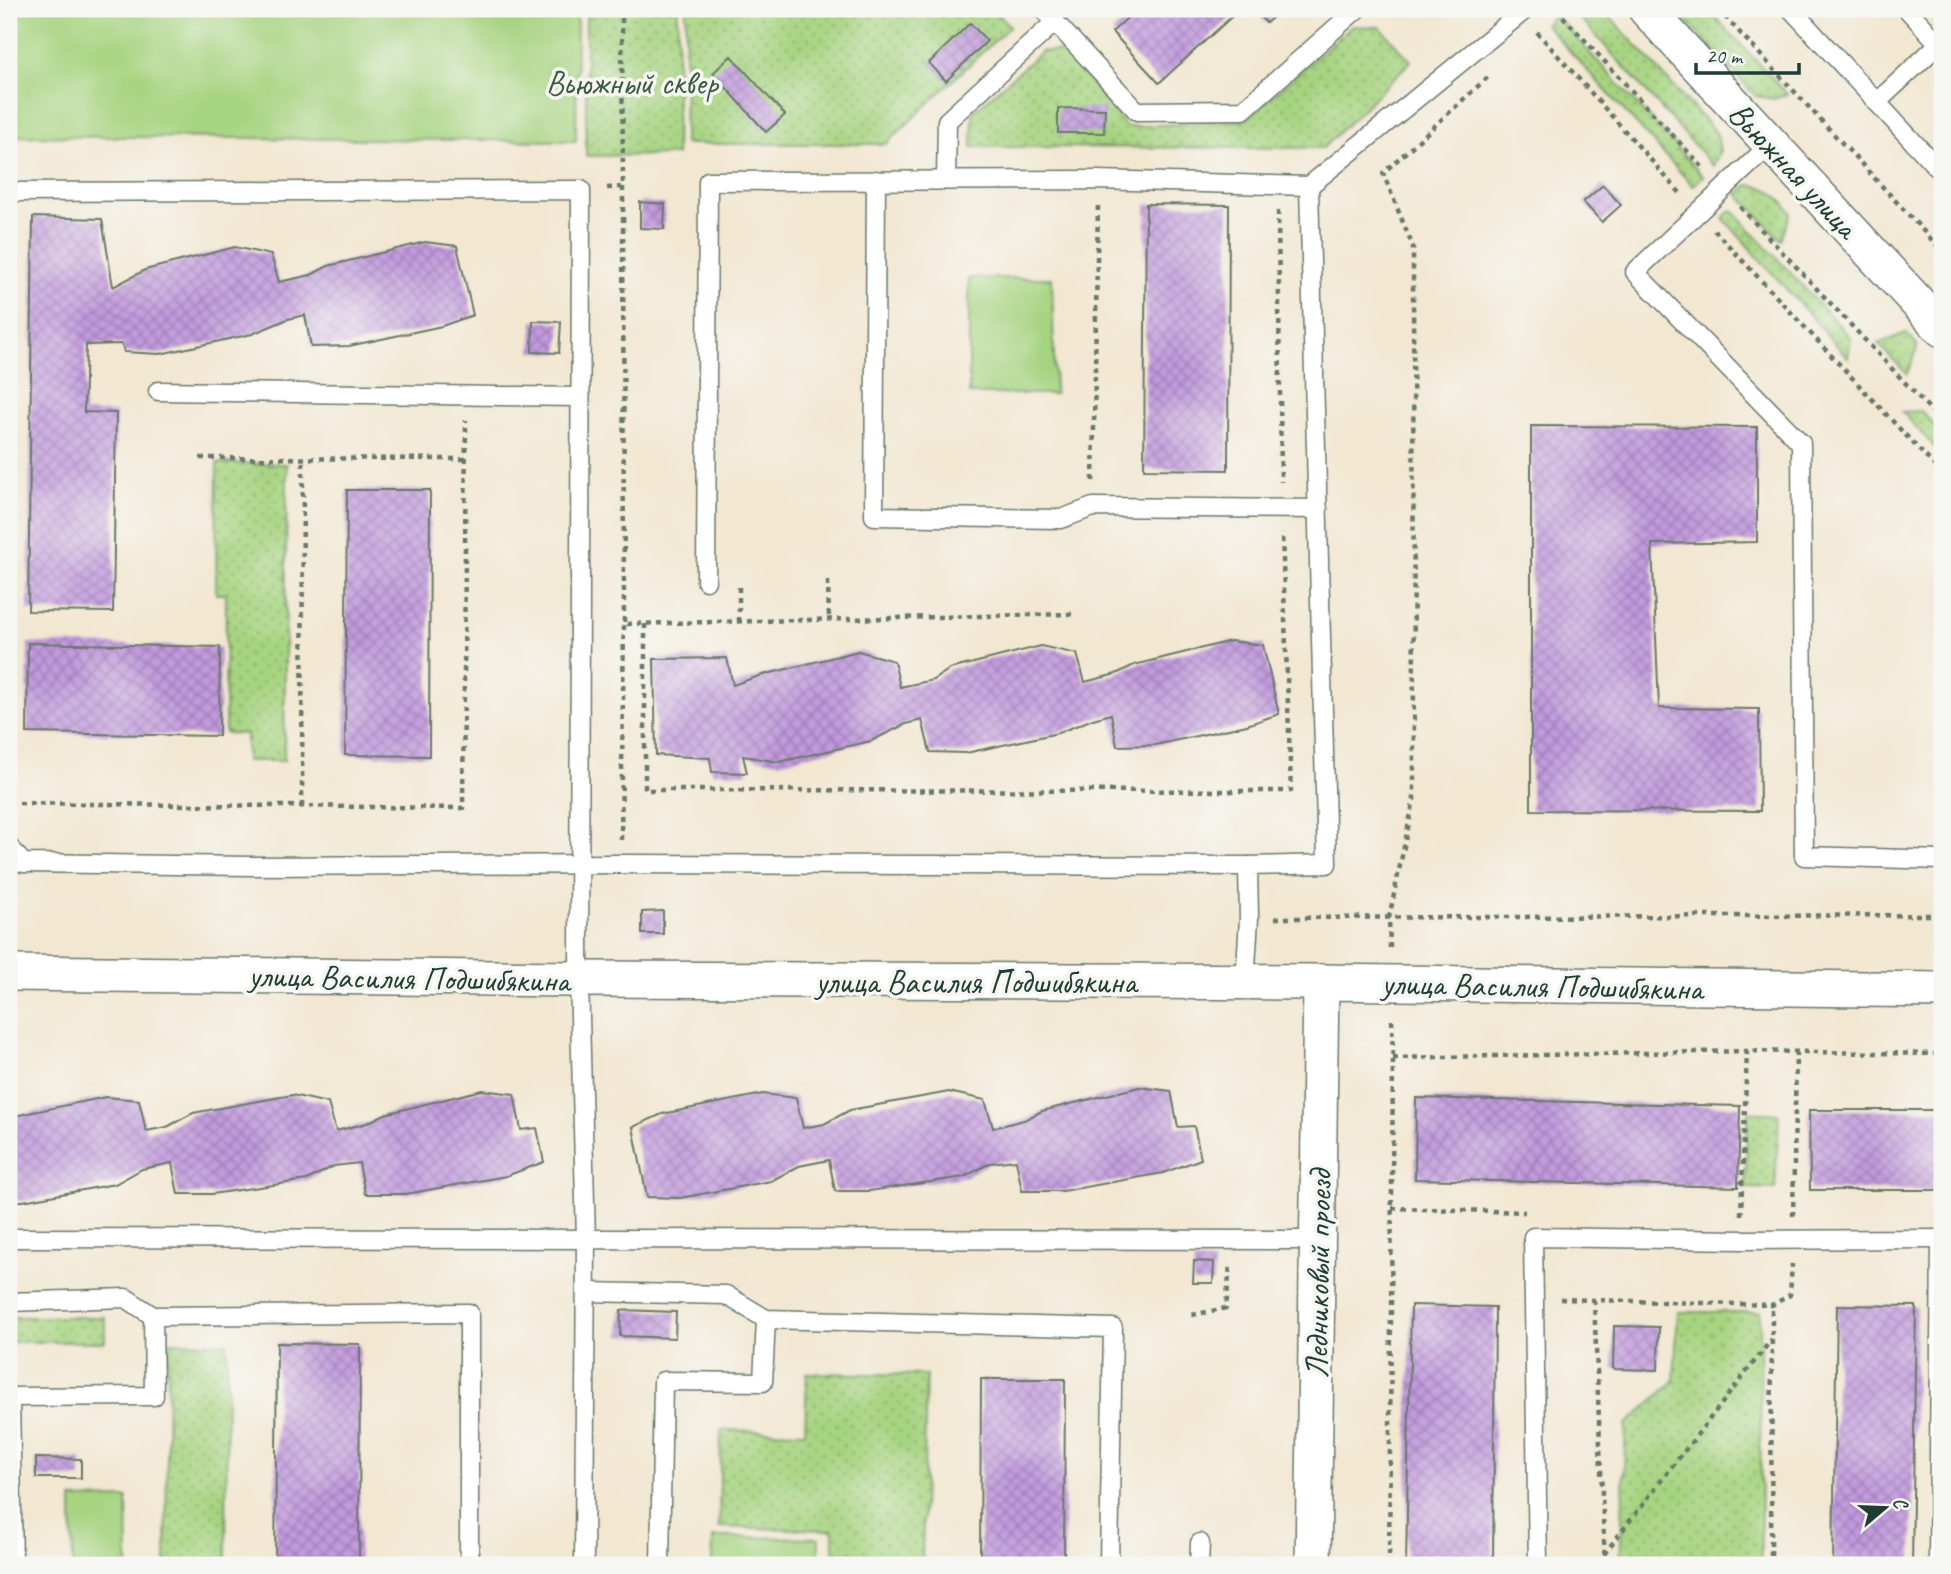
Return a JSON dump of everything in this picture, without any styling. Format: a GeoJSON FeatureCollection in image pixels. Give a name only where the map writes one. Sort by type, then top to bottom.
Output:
{"type":"FeatureCollection","features":[{"type":"Feature","properties":{"kind":"street","name":"Вьюжная улица"},"geometry":{"type":"LineString","coordinates":[[1646,9],[1942,329]]}},
{"type":"Feature","properties":{"kind":"street","name":"улица Василия Подшибякина"},"geometry":{"type":"LineString","coordinates":[[9,973],[1321,982],[1942,990]]}},
{"type":"Feature","properties":{"kind":"street","name":"Ледниковый проезд"},"geometry":{"type":"LineString","coordinates":[[1313,1565],[1321,982]]}},
{"type":"Feature","properties":{"kind":"lane"},"geometry":{"type":"LineString","coordinates":[[1042,9],[1137,111],[1243,110],[1357,9]]}},
{"type":"Feature","properties":{"kind":"lane"},"geometry":{"type":"LineString","coordinates":[[1791,9],[1942,173]]}},
{"type":"Feature","properties":{"kind":"lane"},"geometry":{"type":"LineString","coordinates":[[1877,102],[1941,44],[1907,9]]}},
{"type":"Feature","properties":{"kind":"lane"},"geometry":{"type":"LineString","coordinates":[[706,581],[708,181],[1098,180],[1309,186],[1520,14]]}},
{"type":"Feature","properties":{"kind":"lane"},"geometry":{"type":"LineString","coordinates":[[946,180],[947,121],[1055,22]]}},
{"type":"Feature","properties":{"kind":"lane"},"geometry":{"type":"LineString","coordinates":[[1771,144],[1635,272],[1801,443],[1804,856],[1942,860]]}},
{"type":"Feature","properties":{"kind":"lane"},"geometry":{"type":"LineString","coordinates":[[876,180],[874,516],[1061,519],[1093,507],[1318,509]]}},
{"type":"Feature","properties":{"kind":"lane"},"geometry":{"type":"LineString","coordinates":[[9,847],[23,863],[251,866],[1327,864],[1309,186]]}},
{"type":"Feature","properties":{"kind":"lane"},"geometry":{"type":"LineString","coordinates":[[9,192],[581,190],[579,979],[586,1239],[584,1565]]}},
{"type":"Feature","properties":{"kind":"lane"},"geometry":{"type":"LineString","coordinates":[[158,391],[579,397]]}},
{"type":"Feature","properties":{"kind":"lane"},"geometry":{"type":"LineString","coordinates":[[1245,983],[1249,918],[1248,866]]}},
{"type":"Feature","properties":{"kind":"lane"},"geometry":{"type":"LineString","coordinates":[[1538,1565],[1533,1237],[1941,1239],[1938,1565]]}},
{"type":"Feature","properties":{"kind":"lane"},"geometry":{"type":"LineString","coordinates":[[9,1238],[1317,1240]]}},
{"type":"Feature","properties":{"kind":"lane"},"geometry":{"type":"LineString","coordinates":[[586,1292],[726,1295],[766,1319],[1113,1328],[1109,1565]]}},
{"type":"Feature","properties":{"kind":"lane"},"geometry":{"type":"LineString","coordinates":[[9,1302],[127,1298],[153,1316],[468,1313],[469,1565]]}},
{"type":"Feature","properties":{"kind":"lane"},"geometry":{"type":"LineString","coordinates":[[13,1565],[10,1397],[154,1396],[153,1316]]}},
{"type":"Feature","properties":{"kind":"lane"},"geometry":{"type":"LineString","coordinates":[[660,1565],[663,1381],[763,1382],[766,1319]]}},
{"type":"Feature","properties":{"kind":"lane"},"geometry":{"type":"LineString","coordinates":[[1199,1565],[1200,1543]]}},
{"type":"Feature","properties":{"kind":"path"},"geometry":{"type":"LineString","coordinates":[[620,864],[624,624],[622,9]]}},
{"type":"Feature","properties":{"kind":"path"},"geometry":{"type":"LineString","coordinates":[[1556,9],[1942,422]]}},
{"type":"Feature","properties":{"kind":"path"},"geometry":{"type":"LineString","coordinates":[[1718,9],[1942,251]]}},
{"type":"Feature","properties":{"kind":"path"},"geometry":{"type":"LineString","coordinates":[[1520,14],[1698,213],[1942,474]]}},
{"type":"Feature","properties":{"kind":"path"},"geometry":{"type":"LineString","coordinates":[[1389,1565],[1394,1058],[1389,918],[1414,799],[1413,247],[1383,173],[1496,70]]}},
{"type":"Feature","properties":{"kind":"path"},"geometry":{"type":"LineString","coordinates":[[1093,507],[1098,180]]}},
{"type":"Feature","properties":{"kind":"path"},"geometry":{"type":"LineString","coordinates":[[645,624],[645,790],[1291,792],[1281,510],[1278,185]]}},
{"type":"Feature","properties":{"kind":"path"},"geometry":{"type":"LineString","coordinates":[[581,190],[623,187]]}},
{"type":"Feature","properties":{"kind":"path"},"geometry":{"type":"LineString","coordinates":[[9,803],[463,808],[466,395]]}},
{"type":"Feature","properties":{"kind":"path"},"geometry":{"type":"LineString","coordinates":[[200,458],[465,459]]}},
{"type":"Feature","properties":{"kind":"path"},"geometry":{"type":"LineString","coordinates":[[302,807],[303,458]]}},
{"type":"Feature","properties":{"kind":"path"},"geometry":{"type":"LineString","coordinates":[[828,581],[829,620]]}},
{"type":"Feature","properties":{"kind":"path"},"geometry":{"type":"LineString","coordinates":[[739,586],[739,622]]}},
{"type":"Feature","properties":{"kind":"path"},"geometry":{"type":"LineString","coordinates":[[624,624],[1072,614]]}},
{"type":"Feature","properties":{"kind":"path"},"geometry":{"type":"LineString","coordinates":[[1249,918],[1942,915]]}},
{"type":"Feature","properties":{"kind":"path"},"geometry":{"type":"LineString","coordinates":[[1394,1058],[1747,1051],[1942,1054]]}},
{"type":"Feature","properties":{"kind":"path"},"geometry":{"type":"LineString","coordinates":[[1741,1219],[1747,1051]]}},
{"type":"Feature","properties":{"kind":"path"},"geometry":{"type":"LineString","coordinates":[[1793,1220],[1796,1053]]}},
{"type":"Feature","properties":{"kind":"path"},"geometry":{"type":"LineString","coordinates":[[1192,1315],[1226,1308],[1231,1239]]}},
{"type":"Feature","properties":{"kind":"path"},"geometry":{"type":"LineString","coordinates":[[1532,1299],[1772,1306],[1790,1295],[1792,1256]]}},
{"type":"Feature","properties":{"kind":"path"},"geometry":{"type":"LineString","coordinates":[[1594,1300],[1605,1565]]}},
{"type":"Feature","properties":{"kind":"path"},"geometry":{"type":"LineString","coordinates":[[1771,1565],[1772,1306]]}},
{"type":"Feature","properties":{"kind":"path"},"geometry":{"type":"LineString","coordinates":[[1604,1554],[1772,1339]]}},
{"type":"Feature","properties":{"kind":"green space"},"geometry":{"type":"Polygon","coordinates":[[[9,9],[577,9],[576,141],[9,136],[9,9]]]}},
{"type":"Feature","properties":{"kind":"green space","name":"Вьюжный сквер"},"geometry":{"type":"Polygon","coordinates":[[[586,9],[678,9],[676,155],[586,156],[586,9]]]}},
{"type":"Feature","properties":{"kind":"green space"},"geometry":{"type":"Polygon","coordinates":[[[686,9],[993,9],[1010,26],[886,144],[684,144],[686,9]]]}},
{"type":"Feature","properties":{"kind":"green space"},"geometry":{"type":"Polygon","coordinates":[[[1572,9],[1603,9],[1717,134],[1720,151],[1713,166],[1572,9]]]}},
{"type":"Feature","properties":{"kind":"green space"},"geometry":{"type":"Polygon","coordinates":[[[1675,9],[1708,9],[1787,94],[1774,99],[1756,96],[1675,9]]]}},
{"type":"Feature","properties":{"kind":"green space"},"geometry":{"type":"Polygon","coordinates":[[[1555,15],[1703,176],[1693,186],[1545,24],[1555,15]]]}},
{"type":"Feature","properties":{"kind":"green space"},"geometry":{"type":"Polygon","coordinates":[[[1351,26],[1380,27],[1411,61],[1323,148],[972,147],[973,112],[1042,51],[1066,52],[1126,127],[1246,120],[1351,26]]]}},
{"type":"Feature","properties":{"kind":"green space"},"geometry":{"type":"Polygon","coordinates":[[[1748,185],[1773,192],[1791,212],[1781,240],[1738,194],[1748,185]]]}},
{"type":"Feature","properties":{"kind":"green space"},"geometry":{"type":"Polygon","coordinates":[[[1732,210],[1851,338],[1848,358],[1723,218],[1732,210]]]}},
{"type":"Feature","properties":{"kind":"green space"},"geometry":{"type":"Polygon","coordinates":[[[969,278],[1052,278],[1055,394],[969,394],[969,278]]]}},
{"type":"Feature","properties":{"kind":"green space"},"geometry":{"type":"Polygon","coordinates":[[[1906,333],[1918,346],[1907,374],[1878,344],[1906,333]]]}},
{"type":"Feature","properties":{"kind":"green space"},"geometry":{"type":"Polygon","coordinates":[[[1921,411],[1942,434],[1942,455],[1902,412],[1921,411]]]}},
{"type":"Feature","properties":{"kind":"green space"},"geometry":{"type":"Polygon","coordinates":[[[217,463],[287,464],[284,761],[246,761],[246,734],[225,733],[226,594],[216,594],[217,463]]]}},
{"type":"Feature","properties":{"kind":"green space"},"geometry":{"type":"Polygon","coordinates":[[[1748,1112],[1779,1114],[1775,1189],[1745,1188],[1748,1112]]]}},
{"type":"Feature","properties":{"kind":"green space"},"geometry":{"type":"Polygon","coordinates":[[[1678,1312],[1760,1312],[1761,1565],[1620,1565],[1626,1425],[1674,1381],[1678,1312]]]}},
{"type":"Feature","properties":{"kind":"green space"},"geometry":{"type":"Polygon","coordinates":[[[11,1317],[105,1317],[105,1342],[11,1342],[11,1317]]]}},
{"type":"Feature","properties":{"kind":"green space"},"geometry":{"type":"Polygon","coordinates":[[[168,1342],[227,1343],[226,1565],[166,1565],[168,1342]]]}},
{"type":"Feature","properties":{"kind":"green space"},"geometry":{"type":"Polygon","coordinates":[[[807,1373],[926,1375],[922,1565],[833,1565],[833,1530],[719,1527],[721,1430],[805,1432],[807,1373]]]}},
{"type":"Feature","properties":{"kind":"green space"},"geometry":{"type":"Polygon","coordinates":[[[127,1498],[128,1565],[73,1565],[72,1499],[127,1498]]]}},
{"type":"Feature","properties":{"kind":"green space"},"geometry":{"type":"Polygon","coordinates":[[[713,1537],[819,1538],[818,1565],[712,1565],[713,1537]]]}},
{"type":"Feature","properties":{"kind":"building"},"geometry":{"type":"Polygon","coordinates":[[[1137,9],[1240,9],[1159,83],[1112,32],[1137,9]]]}},
{"type":"Feature","properties":{"kind":"building"},"geometry":{"type":"Polygon","coordinates":[[[1254,9],[1282,9],[1266,23],[1254,9]]]}},
{"type":"Feature","properties":{"kind":"building"},"geometry":{"type":"Polygon","coordinates":[[[970,23],[987,41],[946,81],[929,63],[970,23]]]}},
{"type":"Feature","properties":{"kind":"building"},"geometry":{"type":"Polygon","coordinates":[[[731,56],[785,115],[766,132],[713,73],[731,56]]]}},
{"type":"Feature","properties":{"kind":"building"},"geometry":{"type":"Polygon","coordinates":[[[1058,108],[1105,109],[1104,133],[1058,133],[1058,108]]]}},
{"type":"Feature","properties":{"kind":"building"},"geometry":{"type":"Polygon","coordinates":[[[1603,185],[1621,205],[1602,222],[1583,202],[1603,185]]]}},
{"type":"Feature","properties":{"kind":"building"},"geometry":{"type":"Polygon","coordinates":[[[640,202],[665,204],[664,229],[640,228],[640,202]]]}},
{"type":"Feature","properties":{"kind":"building"},"geometry":{"type":"Polygon","coordinates":[[[1146,204],[1229,205],[1228,470],[1144,469],[1146,204]]]}},
{"type":"Feature","properties":{"kind":"building"},"geometry":{"type":"Polygon","coordinates":[[[33,217],[102,219],[113,287],[145,270],[235,247],[271,255],[279,282],[311,275],[328,266],[425,242],[457,246],[473,315],[442,326],[349,346],[311,347],[305,315],[252,334],[160,354],[124,352],[122,344],[86,345],[84,412],[116,413],[113,612],[28,611],[33,217]]]}},
{"type":"Feature","properties":{"kind":"building"},"geometry":{"type":"Polygon","coordinates":[[[533,321],[561,322],[559,353],[532,352],[533,321]]]}},
{"type":"Feature","properties":{"kind":"building"},"geometry":{"type":"Polygon","coordinates":[[[1531,426],[1757,427],[1757,542],[1652,544],[1659,708],[1759,709],[1760,811],[1531,810],[1531,426]]]}},
{"type":"Feature","properties":{"kind":"building"},"geometry":{"type":"Polygon","coordinates":[[[347,490],[430,490],[429,756],[345,755],[347,490]]]}},
{"type":"Feature","properties":{"kind":"building"},"geometry":{"type":"Polygon","coordinates":[[[1231,641],[1263,645],[1279,714],[1247,725],[1155,745],[1117,746],[1111,714],[1058,733],[966,753],[930,752],[922,720],[906,724],[871,741],[779,762],[743,756],[747,773],[712,772],[710,758],[656,755],[654,659],[727,658],[733,685],[858,651],[894,661],[900,687],[933,680],[950,669],[1041,646],[1077,654],[1085,682],[1116,674],[1134,665],[1231,641]]]}},
{"type":"Feature","properties":{"kind":"building"},"geometry":{"type":"Polygon","coordinates":[[[28,643],[220,647],[219,736],[27,733],[28,643]]]}},
{"type":"Feature","properties":{"kind":"building"},"geometry":{"type":"Polygon","coordinates":[[[663,911],[663,934],[642,934],[642,912],[663,911]]]}},
{"type":"Feature","properties":{"kind":"building"},"geometry":{"type":"Polygon","coordinates":[[[1139,1087],[1171,1091],[1178,1127],[1194,1126],[1201,1159],[1163,1173],[1063,1191],[1022,1191],[1016,1160],[990,1163],[964,1177],[869,1191],[835,1191],[829,1160],[799,1166],[771,1181],[680,1198],[647,1197],[633,1127],[662,1114],[763,1094],[796,1098],[803,1128],[824,1124],[850,1110],[949,1092],[985,1100],[993,1128],[1024,1120],[1042,1111],[1139,1087]]]}},
{"type":"Feature","properties":{"kind":"building"},"geometry":{"type":"Polygon","coordinates":[[[482,1090],[514,1094],[521,1130],[537,1128],[544,1162],[506,1176],[406,1194],[365,1194],[359,1163],[334,1166],[307,1180],[212,1194],[178,1194],[172,1163],[142,1169],[115,1184],[23,1201],[9,1201],[9,1117],[106,1097],[139,1100],[146,1131],[167,1127],[193,1113],[292,1095],[328,1103],[336,1131],[367,1123],[385,1114],[482,1090]]]}},
{"type":"Feature","properties":{"kind":"building"},"geometry":{"type":"Polygon","coordinates":[[[1416,1098],[1740,1106],[1738,1187],[1415,1179],[1416,1098]]]}},
{"type":"Feature","properties":{"kind":"building"},"geometry":{"type":"Polygon","coordinates":[[[1809,1110],[1942,1110],[1942,1190],[1810,1190],[1809,1110]]]}},
{"type":"Feature","properties":{"kind":"building"},"geometry":{"type":"Polygon","coordinates":[[[1194,1261],[1214,1262],[1213,1283],[1193,1283],[1194,1261]]]}},
{"type":"Feature","properties":{"kind":"building"},"geometry":{"type":"Polygon","coordinates":[[[1411,1305],[1495,1307],[1493,1565],[1406,1565],[1411,1305]]]}},
{"type":"Feature","properties":{"kind":"building"},"geometry":{"type":"Polygon","coordinates":[[[1837,1305],[1916,1306],[1912,1565],[1833,1565],[1837,1305]]]}},
{"type":"Feature","properties":{"kind":"building"},"geometry":{"type":"Polygon","coordinates":[[[621,1310],[676,1312],[675,1338],[620,1336],[621,1310]]]}},
{"type":"Feature","properties":{"kind":"building"},"geometry":{"type":"Polygon","coordinates":[[[1614,1326],[1659,1327],[1658,1370],[1613,1369],[1614,1326]]]}},
{"type":"Feature","properties":{"kind":"building"},"geometry":{"type":"Polygon","coordinates":[[[277,1343],[360,1344],[359,1565],[275,1565],[277,1343]]]}},
{"type":"Feature","properties":{"kind":"building"},"geometry":{"type":"Polygon","coordinates":[[[981,1379],[1065,1379],[1064,1565],[980,1565],[981,1379]]]}},
{"type":"Feature","properties":{"kind":"building"},"geometry":{"type":"Polygon","coordinates":[[[36,1458],[81,1459],[81,1478],[36,1478],[36,1458]]]}}]}
